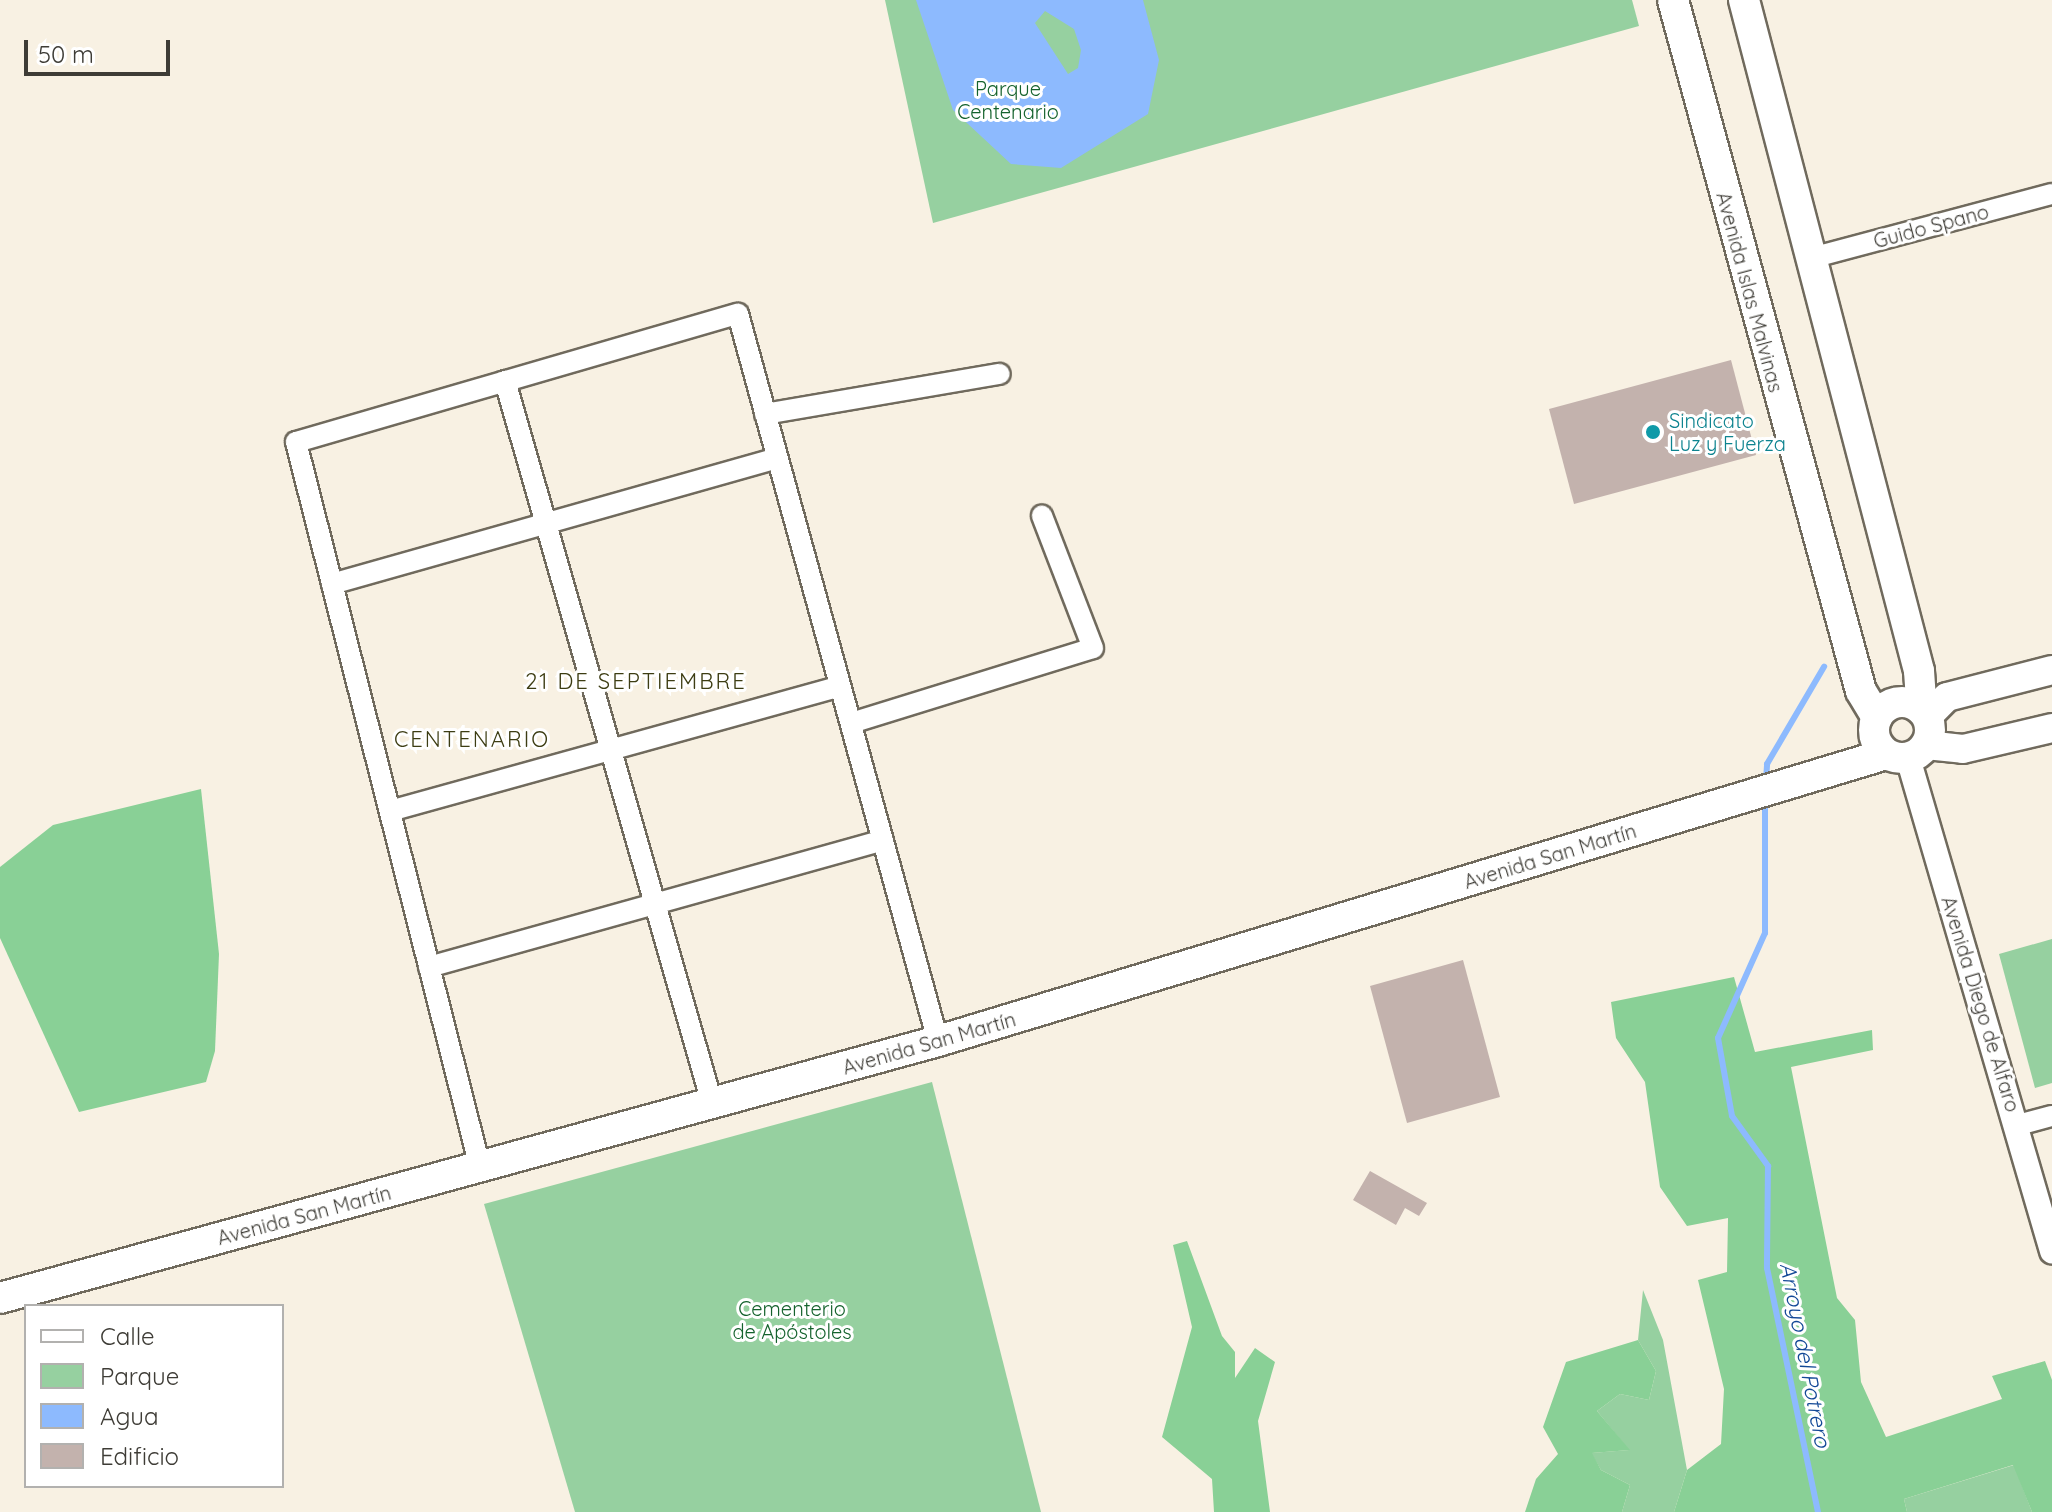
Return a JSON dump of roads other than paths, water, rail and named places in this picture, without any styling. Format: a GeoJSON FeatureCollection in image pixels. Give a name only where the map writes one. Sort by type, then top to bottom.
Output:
{"type":"FeatureCollection","features":[{"type":"Feature","properties":{"kind":"main road","name":"Avenida Islas Malvinas"},"geometry":{"type":"LineString","coordinates":[[1673,0],[1861,691],[1903,733]]}},
{"type":"Feature","properties":{"kind":"main road"},"geometry":{"type":"LineString","coordinates":[[1744,0],[1919,671],[1903,733]]}},
{"type":"Feature","properties":{"kind":"main road"},"geometry":{"type":"LineString","coordinates":[[1903,733],[1947,697],[2052,670]]}},
{"type":"Feature","properties":{"kind":"main road"},"geometry":{"type":"LineString","coordinates":[[1903,733],[1963,749],[2052,728]]}},
{"type":"Feature","properties":{"kind":"main road","name":"Avenida San Martín"},"geometry":{"type":"LineString","coordinates":[[0,1298],[938,1041],[1851,764],[1903,733]]}},
{"type":"Feature","properties":{"kind":"street","name":"Guido Spano"},"geometry":{"type":"LineString","coordinates":[[1811,258],[2052,194]]}},
{"type":"Feature","properties":{"kind":"street"},"geometry":{"type":"LineString","coordinates":[[480,1167],[296,442],[738,314],[775,459],[938,1041]]}},
{"type":"Feature","properties":{"kind":"street"},"geometry":{"type":"LineString","coordinates":[[765,414],[1000,374]]}},
{"type":"Feature","properties":{"kind":"street"},"geometry":{"type":"LineString","coordinates":[[505,381],[615,750],[712,1103]]}},
{"type":"Feature","properties":{"kind":"street"},"geometry":{"type":"LineString","coordinates":[[332,584],[547,526],[775,459]]}},
{"type":"Feature","properties":{"kind":"street"},"geometry":{"type":"LineString","coordinates":[[851,723],[1093,648],[1042,516]]}},
{"type":"Feature","properties":{"kind":"street"},"geometry":{"type":"LineString","coordinates":[[390,811],[840,686]]}},
{"type":"Feature","properties":{"kind":"street","name":"Avenida Diego de Alfaro"},"geometry":{"type":"LineString","coordinates":[[1903,733],[2052,1251]]}},
{"type":"Feature","properties":{"kind":"street"},"geometry":{"type":"LineString","coordinates":[[429,967],[883,840]]}},
{"type":"Feature","properties":{"kind":"street"},"geometry":{"type":"LineString","coordinates":[[2018,1125],[2052,1116]]}},
{"type":"Feature","properties":{"kind":"water"},"geometry":{"type":"Polygon","coordinates":[[[916,0],[1143,0],[1159,60],[1148,114],[1061,168],[1011,164],[953,110],[916,0]],[[1045,11],[1035,23],[1068,74],[1078,68],[1081,50],[1074,29],[1045,11]]]}},
{"type":"Feature","properties":{"kind":"waterway","name":"Arroyo del Potrero"},"geometry":{"type":"LineString","coordinates":[[1766,780],[1767,764],[1824,667]]}},
{"type":"Feature","properties":{"kind":"waterway","name":"Arroyo del Potrero"},"geometry":{"type":"LineString","coordinates":[[1765,799],[1765,933],[1718,1038],[1732,1116],[1768,1166],[1767,1268],[1818,1512]]}},
{"type":"Feature","properties":{"kind":"place","name":"Sindicato Luz y Fuerza"},"geometry":{"type":"Point","coordinates":[1653,432]}},
{"type":"Feature","properties":{"kind":"district","name":"21 DE SEPTIEMBRE"},"geometry":{"type":"Point","coordinates":[636,682]}},
{"type":"Feature","properties":{"kind":"district","name":"CENTENARIO"},"geometry":{"type":"Point","coordinates":[472,740]}},
{"type":"Feature","properties":{"kind":"park label","name":"Parque Centenario"},"geometry":{"type":"Point","coordinates":[1008,100]}},
{"type":"Feature","properties":{"kind":"park label","name":"Cementerio de Apóstoles"},"geometry":{"type":"Point","coordinates":[792,1320]}}]}
